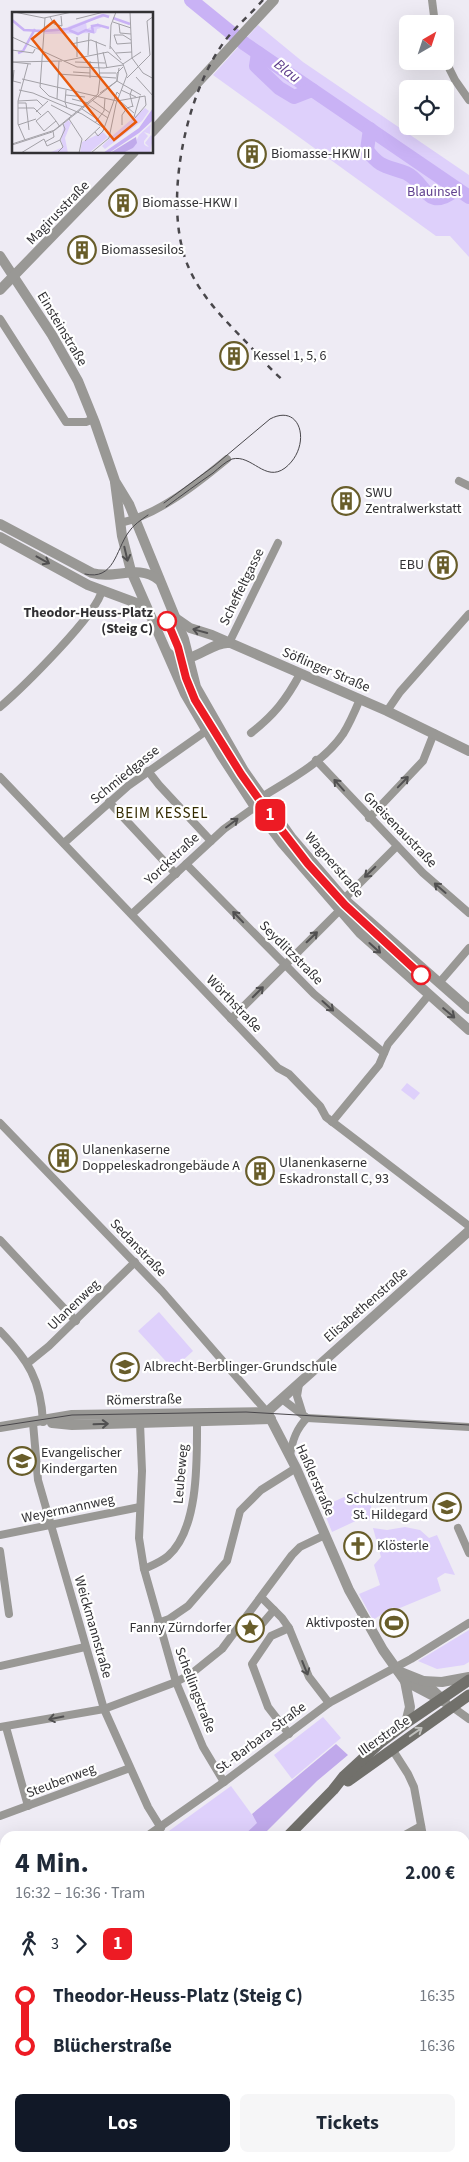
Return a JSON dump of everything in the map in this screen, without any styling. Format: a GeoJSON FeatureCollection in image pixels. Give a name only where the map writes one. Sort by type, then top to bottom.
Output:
{"type":"FeatureCollection","features":[{"type":"Feature","properties":{"kind":"main road","name":"Illerstraße"},"geometry":{"type":"LineString","coordinates":[[293,1831],[358,1762],[406,1723],[469,1679]]}},
{"type":"Feature","properties":{"kind":"main road","name":"Illerstraße"},"geometry":{"type":"LineString","coordinates":[[333,1790],[469,1695]]}},
{"type":"Feature","properties":{"kind":"street"},"geometry":{"type":"LineString","coordinates":[[154,130],[274,0]]}},
{"type":"Feature","properties":{"kind":"street"},"geometry":{"type":"LineString","coordinates":[[432,0],[434,15]]}},
{"type":"Feature","properties":{"kind":"street"},"geometry":{"type":"LineString","coordinates":[[450,70],[469,100]]}},
{"type":"Feature","properties":{"kind":"street","name":"Magirusstraße"},"geometry":{"type":"LineString","coordinates":[[0,290],[132,154]]}},
{"type":"Feature","properties":{"kind":"street","name":"Einsteinstraße"},"geometry":{"type":"LineString","coordinates":[[0,256],[64,354],[94,419],[115,481],[120,523],[130,571],[148,612]]}},
{"type":"Feature","properties":{"kind":"street"},"geometry":{"type":"LineString","coordinates":[[0,319],[66,422],[86,422],[94,419]]}},
{"type":"Feature","properties":{"kind":"street"},"geometry":{"type":"LineString","coordinates":[[120,523],[134,519],[174,498],[227,458]]}},
{"type":"Feature","properties":{"kind":"street","name":"Einsteinstraße"},"geometry":{"type":"LineString","coordinates":[[115,481],[129,504],[174,616]]}},
{"type":"Feature","properties":{"kind":"street"},"geometry":{"type":"LineString","coordinates":[[459,482],[469,486]]}},
{"type":"Feature","properties":{"kind":"street"},"geometry":{"type":"LineString","coordinates":[[0,524],[86,570],[98,574],[130,571],[144,572],[160,581]]}},
{"type":"Feature","properties":{"kind":"street"},"geometry":{"type":"LineString","coordinates":[[0,537],[74,578],[137,603],[148,612]]}},
{"type":"Feature","properties":{"kind":"street","name":"Scheffeltgasse"},"geometry":{"type":"LineString","coordinates":[[229,643],[278,544]]}},
{"type":"Feature","properties":{"kind":"street"},"geometry":{"type":"LineString","coordinates":[[0,707],[77,630],[100,598],[104,580],[112,574]]}},
{"type":"Feature","properties":{"kind":"street","name":"Wagnerstraße"},"geometry":{"type":"LineString","coordinates":[[148,612],[189,703],[255,807],[296,860],[369,943],[469,1030]]}},
{"type":"Feature","properties":{"kind":"street"},"geometry":{"type":"LineString","coordinates":[[387,711],[400,692],[469,614]]}},
{"type":"Feature","properties":{"kind":"street","name":"Söflinger Straße"},"geometry":{"type":"LineString","coordinates":[[174,616],[185,626],[360,699],[469,751]]}},
{"type":"Feature","properties":{"kind":"street","name":"Wagnerstraße"},"geometry":{"type":"LineString","coordinates":[[174,616],[184,639],[194,683],[202,701],[262,797],[290,836],[344,899],[469,1009]]}},
{"type":"Feature","properties":{"kind":"street"},"geometry":{"type":"LineString","coordinates":[[167,652],[176,659],[188,658],[223,643],[229,643]]}},
{"type":"Feature","properties":{"kind":"street"},"geometry":{"type":"LineString","coordinates":[[251,733],[281,706],[291,693],[300,674]]}},
{"type":"Feature","properties":{"kind":"street"},"geometry":{"type":"LineString","coordinates":[[262,797],[316,760],[334,745],[350,721],[360,699]]}},
{"type":"Feature","properties":{"kind":"street","name":"Schmiedgasse"},"geometry":{"type":"LineString","coordinates":[[64,843],[109,802],[148,771],[206,731]]}},
{"type":"Feature","properties":{"kind":"street"},"geometry":{"type":"LineString","coordinates":[[369,818],[424,761],[434,733]]}},
{"type":"Feature","properties":{"kind":"street","name":"Gneisenaustraße"},"geometry":{"type":"LineString","coordinates":[[316,760],[423,873],[469,913]]}},
{"type":"Feature","properties":{"kind":"street"},"geometry":{"type":"LineString","coordinates":[[148,771],[211,840]]}},
{"type":"Feature","properties":{"kind":"street","name":"Wörthstraße"},"geometry":{"type":"LineString","coordinates":[[0,778],[278,1068],[289,1074],[320,1106],[332,1122],[469,1226]]}},
{"type":"Feature","properties":{"kind":"street"},"geometry":{"type":"LineString","coordinates":[[109,802],[176,874]]}},
{"type":"Feature","properties":{"kind":"street","name":"Yorckstraße"},"geometry":{"type":"LineString","coordinates":[[132,914],[211,840],[234,820],[255,807]]}},
{"type":"Feature","properties":{"kind":"street"},"geometry":{"type":"LineString","coordinates":[[344,899],[397,846]]}},
{"type":"Feature","properties":{"kind":"street","name":"Seydlitzstraße"},"geometry":{"type":"LineString","coordinates":[[186,864],[346,1023],[384,1053]]}},
{"type":"Feature","properties":{"kind":"street"},"geometry":{"type":"LineString","coordinates":[[231,1019],[340,910]]}},
{"type":"Feature","properties":{"kind":"street"},"geometry":{"type":"LineString","coordinates":[[332,1122],[379,1065],[396,1034],[469,948]]}},
{"type":"Feature","properties":{"kind":"street","name":"Sedanstraße"},"geometry":{"type":"LineString","coordinates":[[0,1123],[135,1262],[254,1394],[269,1415]]}},
{"type":"Feature","properties":{"kind":"street","name":"Elisabethenstraße"},"geometry":{"type":"LineString","coordinates":[[269,1415],[282,1399],[469,1231]]}},
{"type":"Feature","properties":{"kind":"street"},"geometry":{"type":"LineString","coordinates":[[0,1240],[76,1321]]}},
{"type":"Feature","properties":{"kind":"street","name":"Ulanenweg"},"geometry":{"type":"LineString","coordinates":[[28,1363],[76,1321],[135,1262]]}},
{"type":"Feature","properties":{"kind":"street"},"geometry":{"type":"LineString","coordinates":[[0,1331],[28,1363]]}},
{"type":"Feature","properties":{"kind":"street","name":"Weickmannstraße"},"geometry":{"type":"LineString","coordinates":[[28,1363],[42,1407],[38,1422],[38,1480],[85,1647],[104,1709],[148,1807],[161,1828]]}},
{"type":"Feature","properties":{"kind":"street"},"geometry":{"type":"LineString","coordinates":[[299,1384],[298,1402],[305,1416]]}},
{"type":"Feature","properties":{"kind":"street"},"geometry":{"type":"LineString","coordinates":[[282,1399],[305,1416],[469,1427]]}},
{"type":"Feature","properties":{"kind":"street","name":"Römerstraße"},"geometry":{"type":"LineString","coordinates":[[0,1427],[72,1415],[246,1416]]}},
{"type":"Feature","properties":{"kind":"street"},"geometry":{"type":"LineString","coordinates":[[246,1416],[269,1415]]}},
{"type":"Feature","properties":{"kind":"street","name":"Haßlerstraße"},"geometry":{"type":"LineString","coordinates":[[269,1415],[296,1468],[349,1590],[371,1631],[405,1681],[441,1699],[469,1719]]}},
{"type":"Feature","properties":{"kind":"street","name":"Römerstraße"},"geometry":{"type":"LineString","coordinates":[[38,1422],[72,1425],[197,1421],[246,1416]]}},
{"type":"Feature","properties":{"kind":"street"},"geometry":{"type":"LineString","coordinates":[[290,1456],[296,1432],[305,1416]]}},
{"type":"Feature","properties":{"kind":"street","name":"Leubeweg"},"geometry":{"type":"LineString","coordinates":[[144,1569],[170,1555],[179,1541],[192,1508],[196,1476],[197,1421]]}},
{"type":"Feature","properties":{"kind":"street","name":"Schellingstraße"},"geometry":{"type":"LineString","coordinates":[[140,1423],[142,1471],[139,1538],[144,1569],[158,1624],[176,1682],[203,1746],[224,1782]]}},
{"type":"Feature","properties":{"kind":"street"},"geometry":{"type":"LineString","coordinates":[[158,1624],[188,1606],[227,1561],[240,1511],[261,1490],[296,1468]]}},
{"type":"Feature","properties":{"kind":"street","name":"Weyermannweg"},"geometry":{"type":"LineString","coordinates":[[0,1535],[140,1507]]}},
{"type":"Feature","properties":{"kind":"street"},"geometry":{"type":"LineString","coordinates":[[458,1528],[469,1553]]}},
{"type":"Feature","properties":{"kind":"street"},"geometry":{"type":"LineString","coordinates":[[28,1806],[2,1727],[104,1709],[176,1682],[191,1674],[222,1648],[262,1598],[292,1555],[300,1547],[325,1535]]}},
{"type":"Feature","properties":{"kind":"street"},"geometry":{"type":"LineString","coordinates":[[0,1551],[9,1614]]}},
{"type":"Feature","properties":{"kind":"street"},"geometry":{"type":"LineString","coordinates":[[262,1598],[289,1628],[309,1677],[329,1704]]}},
{"type":"Feature","properties":{"kind":"street"},"geometry":{"type":"LineString","coordinates":[[256,1631],[274,1610]]}},
{"type":"Feature","properties":{"kind":"street","name":"St.-Barbara-Straße"},"geometry":{"type":"LineString","coordinates":[[156,1831],[329,1704],[397,1669],[469,1623]]}},
{"type":"Feature","properties":{"kind":"street"},"geometry":{"type":"LineString","coordinates":[[289,1628],[271,1636],[252,1664],[268,1707],[289,1734]]}},
{"type":"Feature","properties":{"kind":"street"},"geometry":{"type":"LineString","coordinates":[[0,1666],[85,1647]]}},
{"type":"Feature","properties":{"kind":"street","name":"Haßlerstraße"},"geometry":{"type":"LineString","coordinates":[[397,1669],[423,1680],[441,1699]]}},
{"type":"Feature","properties":{"kind":"street"},"geometry":{"type":"LineString","coordinates":[[423,1680],[442,1682],[469,1679]]}},
{"type":"Feature","properties":{"kind":"street"},"geometry":{"type":"LineString","coordinates":[[405,1681],[410,1707],[406,1723]]}},
{"type":"Feature","properties":{"kind":"street"},"geometry":{"type":"LineString","coordinates":[[392,1749],[408,1774],[414,1788],[422,1831]]}},
{"type":"Feature","properties":{"kind":"street","name":"Steubenweg"},"geometry":{"type":"LineString","coordinates":[[0,1816],[130,1768]]}},
{"type":"Feature","properties":{"kind":"street"},"geometry":{"type":"LineString","coordinates":[[412,1831],[421,1826]]}},
{"type":"Feature","properties":{"kind":"green space","name":"Blauinsel"},"geometry":{"type":"Polygon","coordinates":[[[258,25],[303,62],[399,127],[399,135],[410,135],[469,175],[469,257],[450,236],[436,236],[213,75],[258,25]]]}},
{"type":"Feature","properties":{"kind":"green space"},"geometry":{"type":"Polygon","coordinates":[[[407,1083],[420,1093],[414,1100],[401,1090],[407,1083]]]}},
{"type":"Feature","properties":{"kind":"green space"},"geometry":{"type":"Polygon","coordinates":[[[159,1312],[193,1351],[173,1369],[138,1331],[159,1312]]]}},
{"type":"Feature","properties":{"kind":"green space"},"geometry":{"type":"Polygon","coordinates":[[[355,1492],[371,1498],[371,1519],[360,1519],[332,1532],[322,1507],[355,1492]]]}},
{"type":"Feature","properties":{"kind":"green space"},"geometry":{"type":"Polygon","coordinates":[[[405,1527],[420,1530],[429,1538],[437,1535],[455,1575],[445,1573],[437,1578],[441,1591],[395,1610],[393,1607],[373,1620],[359,1594],[380,1585],[374,1565],[381,1557],[373,1528],[387,1530],[405,1527]]]}},
{"type":"Feature","properties":{"kind":"green space"},"geometry":{"type":"Polygon","coordinates":[[[469,1630],[469,1662],[464,1665],[437,1669],[418,1661],[469,1630]]]}},
{"type":"Feature","properties":{"kind":"green space"},"geometry":{"type":"Polygon","coordinates":[[[323,1717],[341,1738],[292,1779],[274,1755],[323,1717]]]}},
{"type":"Feature","properties":{"kind":"green space"},"geometry":{"type":"Polygon","coordinates":[[[231,1786],[258,1823],[249,1831],[169,1831],[231,1786]]]}},
{"type":"Feature","properties":{"kind":"shaded area"},"geometry":{"type":"Polygon","coordinates":[[[336,1744],[348,1755],[317,1781],[267,1831],[248,1831],[257,1823],[252,1814],[336,1744]]]}},
{"type":"Feature","properties":{"kind":"waterway","name":"Blau"},"geometry":{"type":"LineString","coordinates":[[191,0],[245,44],[469,197]]}},
{"type":"Feature","properties":{"kind":"waterway","name":"Blau"},"geometry":{"type":"LineString","coordinates":[[258,53],[256,66],[279,88],[294,97],[312,90]]}},
{"type":"Feature","properties":{"kind":"waterway","name":"Blau"},"geometry":{"type":"LineString","coordinates":[[370,129],[367,150],[380,163],[413,177],[427,194],[432,197],[446,196],[457,189]]}},
{"type":"Feature","properties":{"kind":"tram line"},"geometry":{"type":"LineString","coordinates":[[164,503],[214,466],[270,419],[281,415],[296,421],[300,429],[299,449],[285,468],[278,472],[271,472],[246,460],[232,459],[166,507]]}},
{"type":"Feature","properties":{"kind":"tram line"},"geometry":{"type":"LineString","coordinates":[[85,574],[95,575],[108,569],[130,530],[148,515]]}},
{"type":"Feature","properties":{"kind":"tram line","name":"1"},"geometry":{"type":"LineString","coordinates":[[167,621],[180,652],[188,686],[195,700],[241,774],[273,819],[308,864],[345,905],[421,975]]}},
{"type":"Feature","properties":{"kind":"tram line"},"geometry":{"type":"LineString","coordinates":[[0,1426],[72,1415],[246,1412],[469,1425]]}},
{"type":"Feature","properties":{"kind":"railway"},"geometry":{"type":"LineString","coordinates":[[263,0],[218,51],[195,99],[181,156],[177,215],[181,242],[188,266],[200,288],[222,317],[285,382]]}},
{"type":"Feature","properties":{"kind":"place","name":"Biomasse-HKW II"},"geometry":{"type":"Point","coordinates":[252,154]}},
{"type":"Feature","properties":{"kind":"place","name":"Biomasse-HKW I"},"geometry":{"type":"Point","coordinates":[123,203]}},
{"type":"Feature","properties":{"kind":"place","name":"Biomassesilos"},"geometry":{"type":"Point","coordinates":[82,250]}},
{"type":"Feature","properties":{"kind":"place","name":"Kessel 1, 5, 6"},"geometry":{"type":"Point","coordinates":[234,356]}},
{"type":"Feature","properties":{"kind":"place","name":"SWU Zentralwerkstatt"},"geometry":{"type":"Point","coordinates":[346,501]}},
{"type":"Feature","properties":{"kind":"place","name":"EBU"},"geometry":{"type":"Point","coordinates":[443,565]}},
{"type":"Feature","properties":{"kind":"place","name":"Theodor-Heuss-Platz (Steig C)"},"geometry":{"type":"Point","coordinates":[167,621]}},
{"type":"Feature","properties":{"kind":"place","name":"Ulanenkaserne Doppeleskadrongebäude A"},"geometry":{"type":"Point","coordinates":[63,1158]}},
{"type":"Feature","properties":{"kind":"place","name":"Ulanenkaserne Eskadronstall C, 93"},"geometry":{"type":"Point","coordinates":[260,1171]}},
{"type":"Feature","properties":{"kind":"place","name":"Albrecht-Berblinger-Grundschule"},"geometry":{"type":"Point","coordinates":[125,1367]}},
{"type":"Feature","properties":{"kind":"place","name":"Evangelischer Kindergarten"},"geometry":{"type":"Point","coordinates":[22,1461]}},
{"type":"Feature","properties":{"kind":"place","name":"Schulzentrum St. Hildegard"},"geometry":{"type":"Point","coordinates":[447,1507]}},
{"type":"Feature","properties":{"kind":"place","name":"Klösterle"},"geometry":{"type":"Point","coordinates":[358,1546]}},
{"type":"Feature","properties":{"kind":"place","name":"Aktivposten"},"geometry":{"type":"Point","coordinates":[394,1623]}},
{"type":"Feature","properties":{"kind":"place","name":"Fanny Zürndorfer"},"geometry":{"type":"Point","coordinates":[250,1628]}},
{"type":"Feature","properties":{"kind":"district","name":"BEIM KESSEL"},"geometry":{"type":"Point","coordinates":[162,813]}}]}
